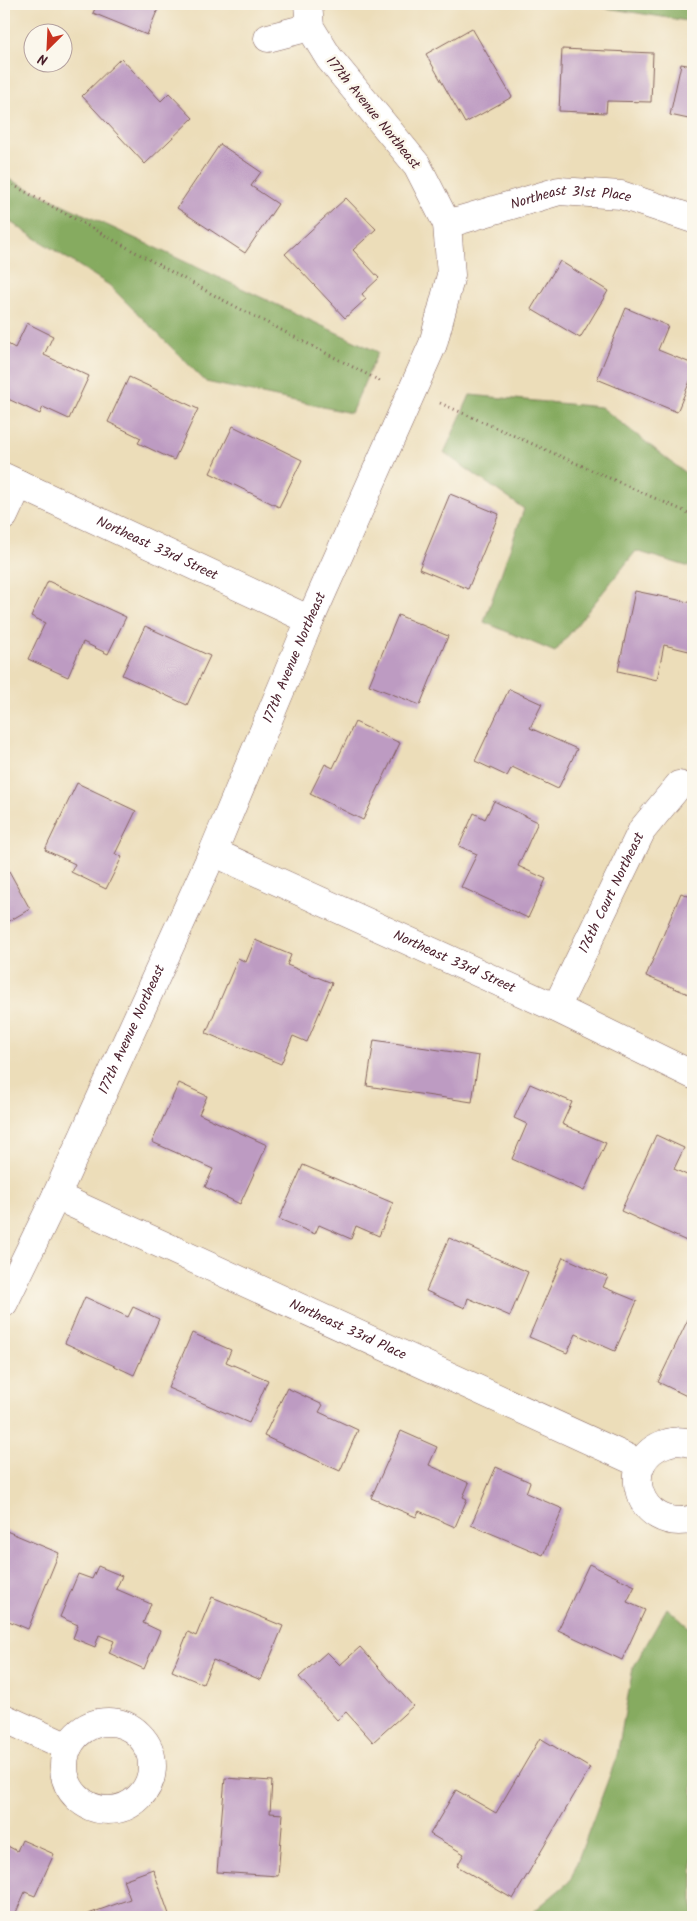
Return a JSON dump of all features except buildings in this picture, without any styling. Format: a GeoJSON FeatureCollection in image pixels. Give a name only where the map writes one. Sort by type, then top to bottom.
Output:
{"type":"FeatureCollection","features":[{"type":"Feature","properties":{"kind":"street","name":"177th Avenue Northeast"},"geometry":{"type":"LineString","coordinates":[[4,1303],[56,1196],[212,852],[310,620],[433,344],[451,275],[447,224],[417,165],[329,58],[309,15],[268,38]]}},
{"type":"Feature","properties":{"kind":"street","name":"Northeast 31st Place"},"geometry":{"type":"LineString","coordinates":[[447,224],[559,191],[621,195],[693,219]]}},
{"type":"Feature","properties":{"kind":"street","name":"Northeast 33rd Street"},"geometry":{"type":"LineString","coordinates":[[11,481],[310,620]]}},
{"type":"Feature","properties":{"kind":"street"},"geometry":{"type":"LineString","coordinates":[[4,516],[11,481]]}},
{"type":"Feature","properties":{"kind":"street","name":"176th Court Northeast"},"geometry":{"type":"LineString","coordinates":[[556,1008],[642,830],[679,785]]}},
{"type":"Feature","properties":{"kind":"street","name":"Northeast 33rd Street"},"geometry":{"type":"LineString","coordinates":[[212,852],[556,1008],[693,1075]]}},
{"type":"Feature","properties":{"kind":"street","name":"Northeast 33rd Place"},"geometry":{"type":"LineString","coordinates":[[56,1196],[641,1464]]}},
{"type":"Feature","properties":{"kind":"street"},"geometry":{"type":"LineString","coordinates":[[693,1444],[674,1441],[661,1445],[649,1453],[641,1464],[638,1478],[639,1492],[645,1505],[656,1515],[668,1521],[682,1522],[693,1519]]}},
{"type":"Feature","properties":{"kind":"street"},"geometry":{"type":"LineString","coordinates":[[4,1718],[68,1747]]}},
{"type":"Feature","properties":{"kind":"path"},"geometry":{"type":"LineString","coordinates":[[4,180],[220,299],[382,382]]}},
{"type":"Feature","properties":{"kind":"path"},"geometry":{"type":"LineString","coordinates":[[439,403],[693,515]]}},
{"type":"Feature","properties":{"kind":"green space"},"geometry":{"type":"Polygon","coordinates":[[[582,4],[693,4],[693,22],[582,4]]]}},
{"type":"Feature","properties":{"kind":"green space"},"geometry":{"type":"Polygon","coordinates":[[[4,177],[378,352],[351,413],[206,382],[109,285],[4,218],[4,177]]]}},
{"type":"Feature","properties":{"kind":"green space"},"geometry":{"type":"Polygon","coordinates":[[[470,395],[601,407],[693,479],[693,568],[636,551],[555,652],[484,622],[524,509],[444,453],[470,395]]]}},
{"type":"Feature","properties":{"kind":"green space"},"geometry":{"type":"Polygon","coordinates":[[[667,1608],[693,1631],[693,1917],[527,1917],[570,1881],[617,1756],[633,1668],[667,1608]]]}}]}
